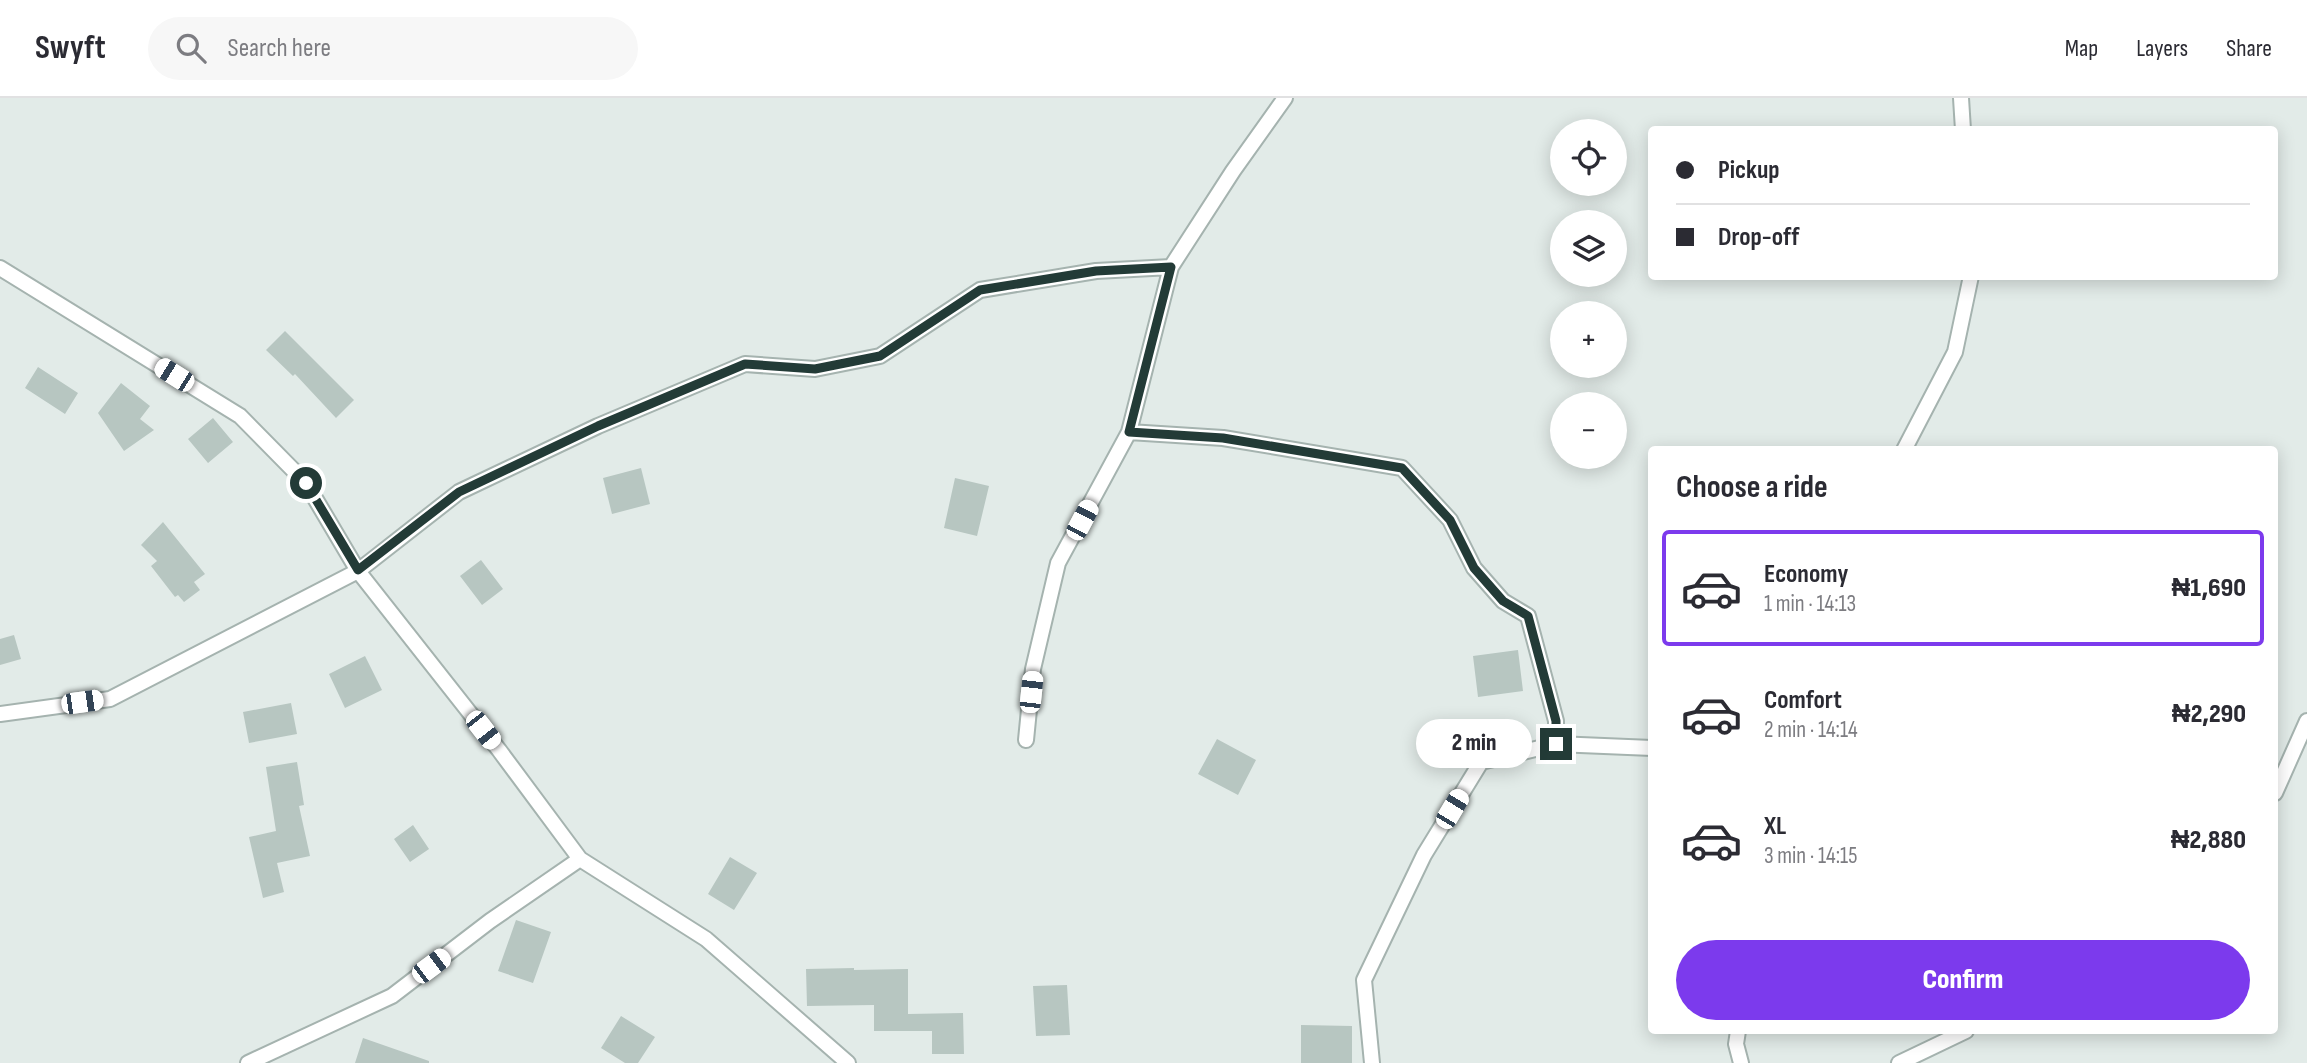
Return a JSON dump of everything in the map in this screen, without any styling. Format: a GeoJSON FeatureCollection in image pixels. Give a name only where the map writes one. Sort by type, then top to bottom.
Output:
{"type":"FeatureCollection","features":[{"type":"Feature","properties":{"kind":"street"},"geometry":{"type":"LineString","coordinates":[[1026,740],[1033,669],[1058,563],[1129,432],[1171,267],[1233,171],[1285,98]]}},
{"type":"Feature","properties":{"kind":"street"},"geometry":{"type":"LineString","coordinates":[[1961,98],[1963,126]]}},
{"type":"Feature","properties":{"kind":"street"},"geometry":{"type":"LineString","coordinates":[[0,714],[110,699],[358,570],[459,492],[598,426],[745,364],[815,369],[880,356],[980,290],[1096,271],[1171,267]]}},
{"type":"Feature","properties":{"kind":"street"},"geometry":{"type":"LineString","coordinates":[[0,268],[240,416],[306,483],[358,570],[499,750],[580,859],[706,939],[848,1063]]}},
{"type":"Feature","properties":{"kind":"street"},"geometry":{"type":"LineString","coordinates":[[1906,446],[1955,352],[1970,280]]}},
{"type":"Feature","properties":{"kind":"street"},"geometry":{"type":"LineString","coordinates":[[1129,432],[1223,438],[1402,468],[1450,520],[1474,568],[1503,601],[1528,616],[1556,721],[1556,744]]}},
{"type":"Feature","properties":{"kind":"street"},"geometry":{"type":"LineString","coordinates":[[2278,786],[2307,721]]}},
{"type":"Feature","properties":{"kind":"street"},"geometry":{"type":"LineString","coordinates":[[1372,1063],[1364,980],[1424,855],[1481,762],[1556,744],[1648,748]]}},
{"type":"Feature","properties":{"kind":"street"},"geometry":{"type":"LineString","coordinates":[[248,1063],[391,996],[490,921],[580,859]]}},
{"type":"Feature","properties":{"kind":"street"},"geometry":{"type":"LineString","coordinates":[[1738,1034],[1736,1044],[1741,1063]]}},
{"type":"Feature","properties":{"kind":"street"},"geometry":{"type":"LineString","coordinates":[[1899,1063],[1960,1034]]}},
{"type":"Feature","properties":{"kind":"building"},"geometry":{"type":"Polygon","coordinates":[[[285,331],[354,400],[336,418],[295,374],[293,376],[266,350],[285,331]]]}},
{"type":"Feature","properties":{"kind":"building"},"geometry":{"type":"Polygon","coordinates":[[[38,367],[78,393],[65,414],[25,388],[38,367]]]}},
{"type":"Feature","properties":{"kind":"building"},"geometry":{"type":"Polygon","coordinates":[[[121,383],[150,406],[140,419],[154,430],[124,451],[98,413],[121,383]]]}},
{"type":"Feature","properties":{"kind":"building"},"geometry":{"type":"Polygon","coordinates":[[[213,418],[233,442],[208,463],[188,439],[213,418]]]}},
{"type":"Feature","properties":{"kind":"building"},"geometry":{"type":"Polygon","coordinates":[[[641,468],[650,504],[612,514],[603,478],[641,468]]]}},
{"type":"Feature","properties":{"kind":"building"},"geometry":{"type":"Polygon","coordinates":[[[955,478],[989,486],[977,536],[944,528],[955,478]]]}},
{"type":"Feature","properties":{"kind":"building"},"geometry":{"type":"Polygon","coordinates":[[[163,522],[205,574],[194,582],[200,590],[184,602],[178,595],[175,597],[151,566],[157,561],[141,545],[163,522]]]}},
{"type":"Feature","properties":{"kind":"building"},"geometry":{"type":"Polygon","coordinates":[[[481,560],[503,589],[482,605],[460,576],[481,560]]]}},
{"type":"Feature","properties":{"kind":"building"},"geometry":{"type":"Polygon","coordinates":[[[14,635],[21,659],[0,665],[0,639],[14,635]]]}},
{"type":"Feature","properties":{"kind":"building"},"geometry":{"type":"Polygon","coordinates":[[[1518,650],[1523,691],[1478,697],[1473,656],[1518,650]]]}},
{"type":"Feature","properties":{"kind":"building"},"geometry":{"type":"Polygon","coordinates":[[[365,656],[382,690],[345,708],[329,674],[365,656]]]}},
{"type":"Feature","properties":{"kind":"building"},"geometry":{"type":"Polygon","coordinates":[[[291,703],[297,734],[249,743],[243,712],[291,703]]]}},
{"type":"Feature","properties":{"kind":"building"},"geometry":{"type":"Polygon","coordinates":[[[1217,739],[1256,760],[1238,795],[1198,774],[1217,739]]]}},
{"type":"Feature","properties":{"kind":"building"},"geometry":{"type":"Polygon","coordinates":[[[297,762],[304,805],[299,806],[310,856],[277,863],[284,892],[263,898],[249,837],[276,831],[266,767],[297,762]]]}},
{"type":"Feature","properties":{"kind":"building"},"geometry":{"type":"Polygon","coordinates":[[[413,825],[429,849],[410,862],[394,839],[413,825]]]}},
{"type":"Feature","properties":{"kind":"building"},"geometry":{"type":"Polygon","coordinates":[[[730,857],[757,873],[734,910],[708,894],[730,857]]]}},
{"type":"Feature","properties":{"kind":"building"},"geometry":{"type":"Polygon","coordinates":[[[516,920],[551,932],[533,983],[498,971],[516,920]]]}},
{"type":"Feature","properties":{"kind":"building"},"geometry":{"type":"Polygon","coordinates":[[[806,969],[908,969],[908,1014],[963,1013],[964,1054],[932,1054],[932,1031],[874,1031],[874,1005],[807,1006],[806,969]]]}},
{"type":"Feature","properties":{"kind":"building"},"geometry":{"type":"Polygon","coordinates":[[[1067,985],[1070,1035],[1036,1036],[1033,986],[1067,985]]]}},
{"type":"Feature","properties":{"kind":"building"},"geometry":{"type":"Polygon","coordinates":[[[621,1016],[655,1037],[638,1063],[625,1063],[601,1048],[621,1016]]]}},
{"type":"Feature","properties":{"kind":"building"},"geometry":{"type":"Polygon","coordinates":[[[1301,1025],[1352,1026],[1352,1063],[1301,1063],[1301,1025]]]}},
{"type":"Feature","properties":{"kind":"building"},"geometry":{"type":"Polygon","coordinates":[[[363,1038],[429,1061],[429,1063],[355,1063],[363,1038]]]}},
{"type":"Feature","properties":{"kind":"route"},"geometry":{"type":"LineString","coordinates":[[306,483],[358,570],[459,492],[598,426],[745,364],[815,369],[880,356],[980,290],[1096,271],[1171,267],[1129,432],[1223,438],[1402,468],[1450,520],[1474,568],[1503,601],[1528,616],[1556,721],[1556,744]]}}]}
